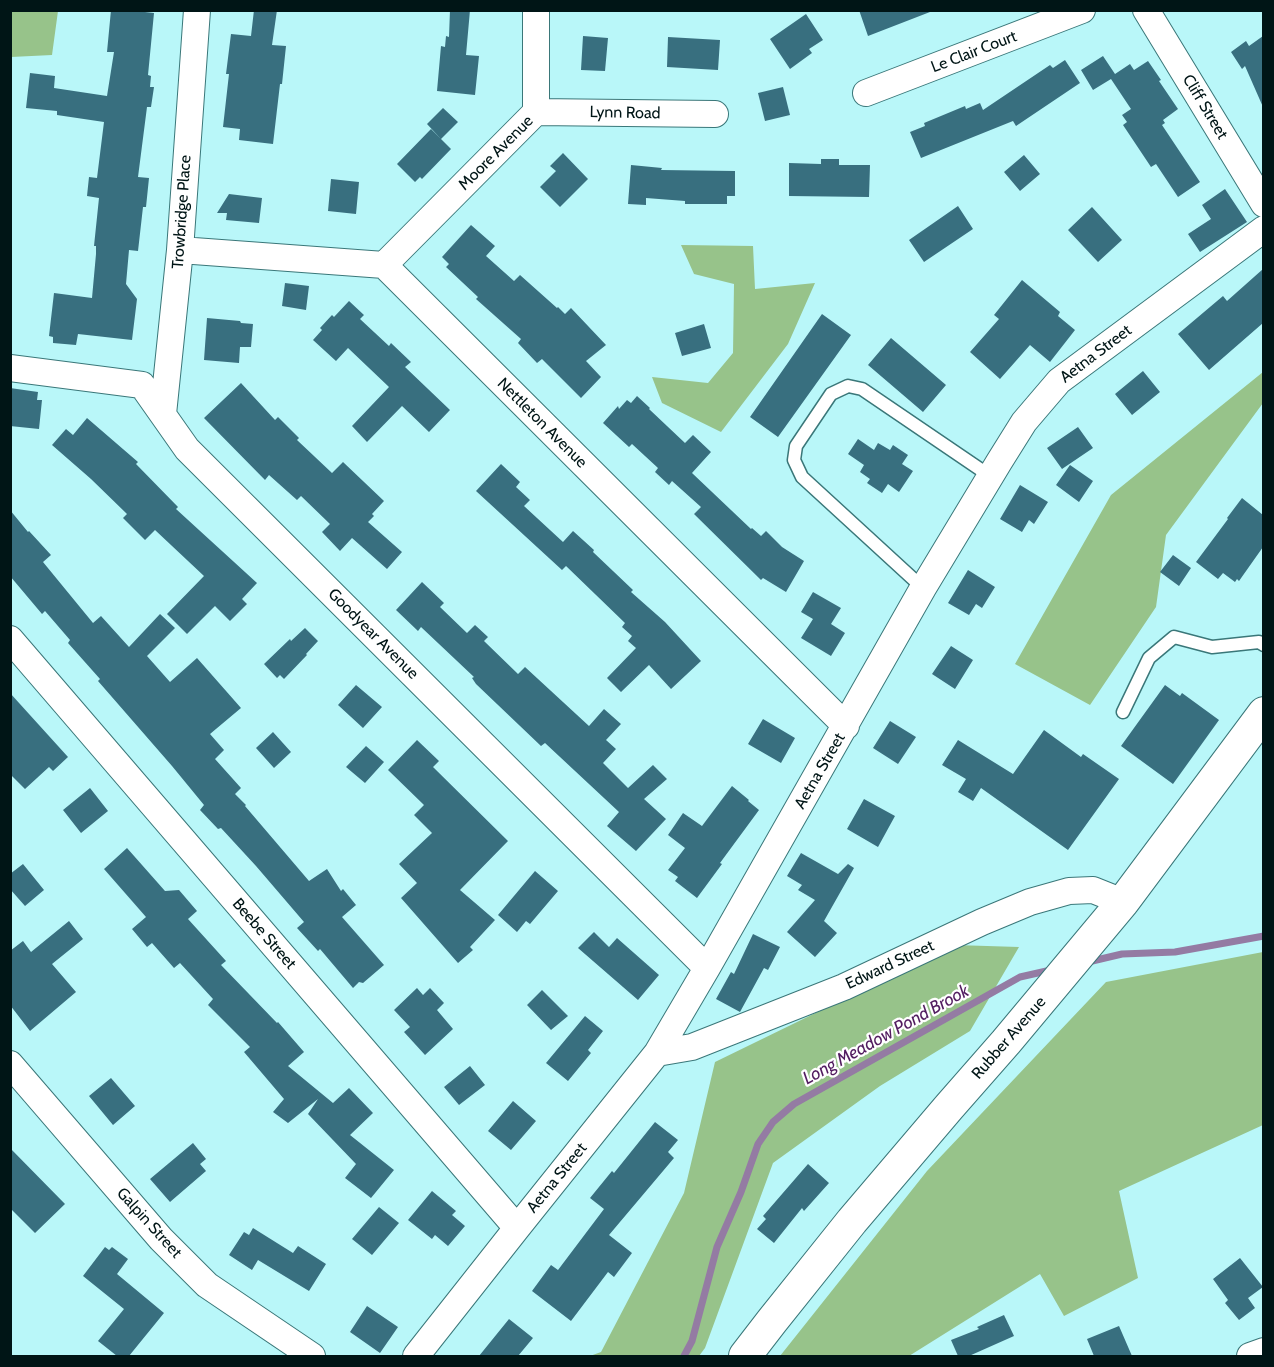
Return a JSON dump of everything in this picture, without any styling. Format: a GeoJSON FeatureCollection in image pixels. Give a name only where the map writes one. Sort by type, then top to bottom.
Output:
{"type":"FeatureCollection","features":[{"type":"Feature","properties":{"kind":"street","name":"Trowbridge Place"},"geometry":{"type":"LineString","coordinates":[[163,414],[180,250],[197,10]]}},
{"type":"Feature","properties":{"kind":"street","name":"Moore Avenue"},"geometry":{"type":"LineString","coordinates":[[384,266],[536,112],[536,10]]}},
{"type":"Feature","properties":{"kind":"street","name":"Le Clair Court"},"geometry":{"type":"LineString","coordinates":[[866,93],[1082,10]]}},
{"type":"Feature","properties":{"kind":"street","name":"Cliff Street"},"geometry":{"type":"LineString","coordinates":[[1146,10],[1263,204]]}},
{"type":"Feature","properties":{"kind":"street","name":"Lynn Road"},"geometry":{"type":"LineString","coordinates":[[536,112],[715,114]]}},
{"type":"Feature","properties":{"kind":"street","name":"Aetna Street"},"geometry":{"type":"LineString","coordinates":[[417,1356],[516,1228],[657,1053],[923,588],[1024,422],[1059,381],[1263,229]]}},
{"type":"Feature","properties":{"kind":"street"},"geometry":{"type":"LineString","coordinates":[[180,250],[384,266]]}},
{"type":"Feature","properties":{"kind":"street","name":"Nettleton Avenue"},"geometry":{"type":"LineString","coordinates":[[384,266],[846,726]]}},
{"type":"Feature","properties":{"kind":"street","name":"Goodyear Avenue"},"geometry":{"type":"LineString","coordinates":[[10,368],[142,385],[187,449],[707,968]]}},
{"type":"Feature","properties":{"kind":"street","name":"Beebe Street"},"geometry":{"type":"LineString","coordinates":[[10,639],[516,1228]]}},
{"type":"Feature","properties":{"kind":"street","name":"Rubber Avenue"},"geometry":{"type":"LineString","coordinates":[[745,1356],[852,1221],[1114,914],[1263,713]]}},
{"type":"Feature","properties":{"kind":"street","name":"Edward Street"},"geometry":{"type":"LineString","coordinates":[[657,1053],[692,1047],[844,987],[1030,902],[1069,891],[1093,890],[1114,914]]}},
{"type":"Feature","properties":{"kind":"street","name":"Galpin Street"},"geometry":{"type":"LineString","coordinates":[[10,1064],[160,1239],[207,1285],[312,1356]]}},
{"type":"Feature","properties":{"kind":"street"},"geometry":{"type":"LineString","coordinates":[[1250,1356],[1263,1351]]}},
{"type":"Feature","properties":{"kind":"lane"},"geometry":{"type":"LineString","coordinates":[[923,588],[802,477],[794,460],[796,446],[831,394],[848,386],[862,388],[990,476]]}},
{"type":"Feature","properties":{"kind":"lane"},"geometry":{"type":"LineString","coordinates":[[1123,712],[1149,658],[1174,637],[1212,646],[1259,642],[1263,645]]}},
{"type":"Feature","properties":{"kind":"green space"},"geometry":{"type":"Polygon","coordinates":[[[11,11],[58,11],[52,55],[11,57],[11,11]]]}},
{"type":"Feature","properties":{"kind":"green space"},"geometry":{"type":"Polygon","coordinates":[[[681,245],[753,246],[755,289],[815,283],[788,344],[721,432],[662,403],[652,377],[708,383],[733,353],[734,284],[694,274],[681,245]]]}},
{"type":"Feature","properties":{"kind":"green space"},"geometry":{"type":"Polygon","coordinates":[[[1263,372],[1263,403],[1166,535],[1156,607],[1090,705],[1015,664],[1111,495],[1263,372]]]}},
{"type":"Feature","properties":{"kind":"green space"},"geometry":{"type":"Polygon","coordinates":[[[955,945],[1019,947],[970,1031],[880,1086],[773,1163],[705,1348],[699,1356],[590,1356],[601,1352],[684,1193],[715,1062],[955,945]]]}},
{"type":"Feature","properties":{"kind":"green space"},"geometry":{"type":"Polygon","coordinates":[[[1263,952],[1263,1125],[1119,1191],[1138,1278],[1064,1316],[1040,1274],[909,1356],[780,1356],[927,1171],[1106,982],[1263,952]]]}},
{"type":"Feature","properties":{"kind":"building"},"geometry":{"type":"Polygon","coordinates":[[[111,10],[145,10],[145,12],[154,13],[148,75],[151,76],[150,87],[154,87],[151,107],[147,107],[138,177],[149,178],[138,251],[129,250],[126,284],[137,299],[132,340],[78,334],[76,345],[53,343],[53,337],[49,336],[54,293],[92,298],[99,198],[87,196],[89,177],[97,178],[104,122],[57,115],[57,111],[26,108],[30,73],[55,76],[54,88],[107,96],[114,52],[107,52],[111,10]]]}},
{"type":"Feature","properties":{"kind":"building"},"geometry":{"type":"Polygon","coordinates":[[[254,10],[277,10],[272,45],[286,46],[273,144],[239,140],[240,129],[223,127],[231,34],[251,36],[254,10]]]}},
{"type":"Feature","properties":{"kind":"building"},"geometry":{"type":"Polygon","coordinates":[[[450,10],[470,10],[466,55],[479,56],[475,95],[437,91],[441,46],[445,47],[446,36],[449,37],[450,10]]]}},
{"type":"Feature","properties":{"kind":"building"},"geometry":{"type":"Polygon","coordinates":[[[859,10],[929,10],[930,12],[868,36],[859,10]]]}},
{"type":"Feature","properties":{"kind":"building"},"geometry":{"type":"Polygon","coordinates":[[[806,14],[823,40],[809,49],[812,53],[790,69],[770,39],[806,14]]]}},
{"type":"Feature","properties":{"kind":"building"},"geometry":{"type":"Polygon","coordinates":[[[583,36],[608,38],[605,71],[581,70],[583,36]]]}},
{"type":"Feature","properties":{"kind":"building"},"geometry":{"type":"Polygon","coordinates":[[[1263,36],[1263,107],[1245,66],[1242,69],[1231,52],[1246,41],[1249,46],[1263,36]]]}},
{"type":"Feature","properties":{"kind":"building"},"geometry":{"type":"Polygon","coordinates":[[[668,37],[720,40],[718,70],[667,67],[668,37]]]}},
{"type":"Feature","properties":{"kind":"building"},"geometry":{"type":"Polygon","coordinates":[[[1103,56],[1115,74],[1130,64],[1134,70],[1148,61],[1178,109],[1163,120],[1165,123],[1162,125],[1200,182],[1178,197],[1156,164],[1151,167],[1123,125],[1127,122],[1122,115],[1131,109],[1111,79],[1093,90],[1081,70],[1103,56]]]}},
{"type":"Feature","properties":{"kind":"building"},"geometry":{"type":"Polygon","coordinates":[[[1065,60],[1080,83],[1016,126],[1013,121],[921,158],[910,132],[925,126],[924,123],[965,106],[966,109],[980,103],[983,110],[1050,65],[1053,68],[1065,60]]]}},
{"type":"Feature","properties":{"kind":"building"},"geometry":{"type":"Polygon","coordinates":[[[783,87],[790,115],[765,121],[758,93],[783,87]]]}},
{"type":"Feature","properties":{"kind":"building"},"geometry":{"type":"Polygon","coordinates":[[[443,108],[458,122],[441,139],[427,124],[443,108]]]}},
{"type":"Feature","properties":{"kind":"building"},"geometry":{"type":"Polygon","coordinates":[[[431,129],[451,149],[422,179],[420,177],[415,182],[397,164],[431,129]]]}},
{"type":"Feature","properties":{"kind":"building"},"geometry":{"type":"Polygon","coordinates":[[[563,153],[588,179],[560,207],[540,187],[556,171],[550,166],[563,153]]]}},
{"type":"Feature","properties":{"kind":"building"},"geometry":{"type":"Polygon","coordinates":[[[1024,155],[1040,174],[1020,191],[1004,172],[1024,155]]]}},
{"type":"Feature","properties":{"kind":"building"},"geometry":{"type":"Polygon","coordinates":[[[821,159],[839,159],[839,165],[870,165],[869,197],[789,196],[789,163],[821,164],[821,159]]]}},
{"type":"Feature","properties":{"kind":"building"},"geometry":{"type":"Polygon","coordinates":[[[631,165],[662,168],[661,170],[735,171],[735,196],[727,196],[727,204],[685,204],[685,201],[646,198],[646,205],[628,204],[631,165]]]}},
{"type":"Feature","properties":{"kind":"building"},"geometry":{"type":"Polygon","coordinates":[[[331,179],[359,182],[356,214],[328,211],[331,179]]]}},
{"type":"Feature","properties":{"kind":"building"},"geometry":{"type":"Polygon","coordinates":[[[1225,189],[1247,222],[1200,252],[1188,234],[1211,219],[1202,205],[1225,189]]]}},
{"type":"Feature","properties":{"kind":"building"},"geometry":{"type":"Polygon","coordinates":[[[229,194],[262,198],[259,223],[226,220],[227,213],[217,213],[229,194]]]}},
{"type":"Feature","properties":{"kind":"building"},"geometry":{"type":"Polygon","coordinates":[[[958,206],[973,229],[924,262],[909,240],[958,206]]]}},
{"type":"Feature","properties":{"kind":"building"},"geometry":{"type":"Polygon","coordinates":[[[1092,207],[1122,240],[1098,262],[1068,230],[1092,207]]]}},
{"type":"Feature","properties":{"kind":"building"},"geometry":{"type":"Polygon","coordinates":[[[471,225],[495,246],[486,256],[514,281],[520,275],[565,314],[571,308],[606,345],[586,361],[601,377],[581,398],[542,359],[537,363],[518,343],[521,339],[476,299],[478,297],[446,267],[449,264],[442,257],[471,225]]]}},
{"type":"Feature","properties":{"kind":"building"},"geometry":{"type":"Polygon","coordinates":[[[1263,269],[1263,323],[1209,370],[1178,334],[1223,296],[1227,301],[1263,269]]]}},
{"type":"Feature","properties":{"kind":"building"},"geometry":{"type":"Polygon","coordinates":[[[1022,280],[1060,312],[1058,316],[1075,330],[1050,362],[1030,345],[1000,379],[970,352],[999,319],[994,315],[1022,280]]]}},
{"type":"Feature","properties":{"kind":"building"},"geometry":{"type":"Polygon","coordinates":[[[285,283],[309,286],[306,310],[282,306],[285,283]]]}},
{"type":"Feature","properties":{"kind":"building"},"geometry":{"type":"Polygon","coordinates":[[[349,301],[364,315],[360,319],[389,346],[391,343],[411,362],[405,367],[450,410],[429,432],[402,406],[367,442],[352,426],[389,387],[348,348],[336,361],[313,340],[332,315],[334,317],[349,301]]]}},
{"type":"Feature","properties":{"kind":"building"},"geometry":{"type":"Polygon","coordinates":[[[822,314],[851,335],[778,437],[750,417],[822,314]]]}},
{"type":"Feature","properties":{"kind":"building"},"geometry":{"type":"Polygon","coordinates":[[[207,318],[253,324],[251,347],[240,347],[239,363],[204,360],[207,318]]]}},
{"type":"Feature","properties":{"kind":"building"},"geometry":{"type":"Polygon","coordinates":[[[704,324],[711,348],[682,356],[675,333],[704,324]]]}},
{"type":"Feature","properties":{"kind":"building"},"geometry":{"type":"Polygon","coordinates":[[[891,338],[946,385],[923,412],[868,365],[891,338]]]}},
{"type":"Feature","properties":{"kind":"building"},"geometry":{"type":"Polygon","coordinates":[[[1143,371],[1160,392],[1132,415],[1115,394],[1143,371]]]}},
{"type":"Feature","properties":{"kind":"building"},"geometry":{"type":"Polygon","coordinates":[[[241,383],[275,420],[278,417],[299,438],[297,440],[332,473],[343,462],[384,501],[368,522],[402,552],[387,569],[352,538],[340,551],[322,532],[330,524],[301,496],[297,500],[269,475],[265,480],[204,418],[241,383]]]}},
{"type":"Feature","properties":{"kind":"building"},"geometry":{"type":"Polygon","coordinates":[[[10,388],[38,392],[37,400],[42,400],[39,429],[10,426],[10,388]]]}},
{"type":"Feature","properties":{"kind":"building"},"geometry":{"type":"Polygon","coordinates":[[[637,396],[685,443],[693,435],[711,452],[692,473],[751,529],[761,536],[766,531],[782,547],[804,561],[786,592],[763,578],[761,580],[694,514],[701,507],[672,481],[669,485],[655,472],[658,468],[632,444],[629,447],[603,423],[618,406],[619,409],[627,400],[631,403],[637,396]]]}},
{"type":"Feature","properties":{"kind":"building"},"geometry":{"type":"Polygon","coordinates":[[[87,418],[138,462],[136,464],[178,507],[176,509],[257,583],[242,599],[247,604],[230,621],[215,606],[187,634],[167,614],[204,576],[155,530],[145,540],[123,518],[127,514],[52,445],[66,429],[73,435],[87,418]]]}},
{"type":"Feature","properties":{"kind":"building"},"geometry":{"type":"Polygon","coordinates":[[[1078,427],[1093,448],[1062,469],[1047,448],[1078,427]]]}},
{"type":"Feature","properties":{"kind":"building"},"geometry":{"type":"Polygon","coordinates":[[[858,439],[874,450],[878,443],[890,450],[893,445],[908,455],[902,464],[913,471],[899,492],[888,484],[882,493],[867,483],[870,479],[860,472],[864,465],[848,454],[858,439]]]}},
{"type":"Feature","properties":{"kind":"building"},"geometry":{"type":"Polygon","coordinates":[[[501,464],[520,482],[516,487],[530,500],[524,506],[563,542],[573,531],[701,661],[671,689],[649,665],[621,692],[607,678],[636,648],[628,641],[632,636],[622,627],[625,623],[566,566],[562,570],[476,491],[501,464]]]}},
{"type":"Feature","properties":{"kind":"building"},"geometry":{"type":"Polygon","coordinates":[[[1070,465],[1093,481],[1079,502],[1056,485],[1070,465]]]}},
{"type":"Feature","properties":{"kind":"building"},"geometry":{"type":"Polygon","coordinates":[[[1020,485],[1048,502],[1034,524],[1029,520],[1022,532],[1000,519],[1020,485]]]}},
{"type":"Feature","properties":{"kind":"building"},"geometry":{"type":"Polygon","coordinates":[[[1242,498],[1263,515],[1263,547],[1239,581],[1237,579],[1235,582],[1223,573],[1218,579],[1196,562],[1242,498]]]}},
{"type":"Feature","properties":{"kind":"building"},"geometry":{"type":"Polygon","coordinates":[[[10,510],[51,555],[43,562],[93,623],[101,616],[129,647],[160,614],[175,628],[147,656],[170,682],[197,658],[241,708],[210,734],[224,750],[215,759],[241,788],[235,794],[309,881],[327,869],[341,891],[343,889],[356,905],[342,917],[384,965],[363,983],[359,982],[353,988],[320,949],[318,951],[297,928],[304,922],[221,828],[218,829],[200,810],[204,805],[98,681],[100,679],[68,643],[70,640],[45,611],[42,614],[10,576],[10,510]]]}},
{"type":"Feature","properties":{"kind":"building"},"geometry":{"type":"Polygon","coordinates":[[[1173,555],[1191,568],[1179,586],[1160,572],[1173,555]]]}},
{"type":"Feature","properties":{"kind":"building"},"geometry":{"type":"Polygon","coordinates":[[[968,570],[995,587],[982,608],[976,604],[969,615],[948,603],[968,570]]]}},
{"type":"Feature","properties":{"kind":"building"},"geometry":{"type":"Polygon","coordinates":[[[422,582],[444,603],[440,607],[467,633],[475,625],[488,637],[484,641],[518,674],[525,667],[589,726],[604,709],[621,724],[606,740],[616,749],[603,763],[628,788],[653,765],[667,779],[644,799],[666,819],[636,851],[607,826],[619,812],[545,743],[541,746],[476,684],[472,678],[474,677],[421,627],[418,631],[396,610],[422,582]]]}},
{"type":"Feature","properties":{"kind":"building"},"geometry":{"type":"Polygon","coordinates":[[[813,592],[841,608],[831,624],[845,633],[831,656],[801,638],[813,619],[801,612],[813,592]]]}},
{"type":"Feature","properties":{"kind":"building"},"geometry":{"type":"Polygon","coordinates":[[[305,628],[318,641],[284,679],[280,675],[277,678],[264,664],[305,628]]]}},
{"type":"Feature","properties":{"kind":"building"},"geometry":{"type":"Polygon","coordinates":[[[951,646],[973,660],[955,689],[932,674],[951,646]]]}},
{"type":"Feature","properties":{"kind":"building"},"geometry":{"type":"Polygon","coordinates":[[[356,685],[382,707],[363,728],[338,705],[356,685]]]}},
{"type":"Feature","properties":{"kind":"building"},"geometry":{"type":"Polygon","coordinates":[[[1165,685],[1180,696],[1182,693],[1219,720],[1173,784],[1121,746],[1165,685]]]}},
{"type":"Feature","properties":{"kind":"building"},"geometry":{"type":"Polygon","coordinates":[[[10,693],[68,757],[53,771],[49,767],[25,789],[10,774],[10,693]]]}},
{"type":"Feature","properties":{"kind":"building"},"geometry":{"type":"Polygon","coordinates":[[[763,719],[795,738],[781,763],[748,744],[763,719]]]}},
{"type":"Feature","properties":{"kind":"building"},"geometry":{"type":"Polygon","coordinates":[[[890,721],[916,737],[898,764],[873,748],[890,721]]]}},
{"type":"Feature","properties":{"kind":"building"},"geometry":{"type":"Polygon","coordinates":[[[1044,730],[1081,757],[1083,754],[1119,779],[1068,850],[981,788],[973,801],[958,792],[966,779],[942,765],[958,740],[1013,774],[1044,730]]]}},
{"type":"Feature","properties":{"kind":"building"},"geometry":{"type":"Polygon","coordinates":[[[273,732],[291,752],[274,768],[256,748],[273,732]]]}},
{"type":"Feature","properties":{"kind":"building"},"geometry":{"type":"Polygon","coordinates":[[[417,740],[439,761],[433,767],[508,841],[460,890],[495,920],[470,947],[473,950],[458,963],[401,898],[417,883],[399,864],[432,833],[414,815],[424,805],[388,770],[417,740]]]}},
{"type":"Feature","properties":{"kind":"building"},"geometry":{"type":"Polygon","coordinates":[[[366,746],[384,762],[365,783],[346,767],[366,746]]]}},
{"type":"Feature","properties":{"kind":"building"},"geometry":{"type":"Polygon","coordinates":[[[732,786],[759,810],[697,898],[675,881],[678,877],[668,870],[685,848],[668,835],[683,813],[702,826],[732,786]]]}},
{"type":"Feature","properties":{"kind":"building"},"geometry":{"type":"Polygon","coordinates":[[[90,788],[108,811],[81,833],[63,810],[90,788]]]}},
{"type":"Feature","properties":{"kind":"building"},"geometry":{"type":"Polygon","coordinates":[[[864,799],[895,816],[878,847],[847,829],[864,799]]]}},
{"type":"Feature","properties":{"kind":"building"},"geometry":{"type":"Polygon","coordinates":[[[127,848],[165,891],[179,890],[197,911],[188,919],[226,961],[221,965],[278,1022],[304,1052],[288,1066],[333,1103],[349,1088],[373,1113],[350,1135],[394,1170],[371,1198],[345,1178],[356,1164],[308,1114],[318,1099],[288,1123],[273,1112],[284,1099],[244,1052],[250,1047],[208,1005],[213,999],[180,963],[174,968],[152,943],[147,947],[132,929],[146,917],[104,869],[127,848]]]}},
{"type":"Feature","properties":{"kind":"building"},"geometry":{"type":"Polygon","coordinates":[[[801,853],[838,874],[848,864],[854,868],[824,921],[837,933],[815,957],[787,932],[815,900],[798,890],[802,885],[787,876],[801,853]]]}},
{"type":"Feature","properties":{"kind":"building"},"geometry":{"type":"Polygon","coordinates":[[[23,864],[44,890],[25,906],[10,889],[10,874],[23,864]]]}},
{"type":"Feature","properties":{"kind":"building"},"geometry":{"type":"Polygon","coordinates":[[[535,871],[558,891],[530,924],[526,921],[517,932],[498,915],[535,871]]]}},
{"type":"Feature","properties":{"kind":"building"},"geometry":{"type":"Polygon","coordinates":[[[69,921],[83,939],[52,964],[76,992],[30,1031],[10,1005],[10,951],[23,941],[31,952],[69,921]]]}},
{"type":"Feature","properties":{"kind":"building"},"geometry":{"type":"Polygon","coordinates":[[[594,932],[609,947],[617,938],[659,975],[638,1000],[578,948],[594,932]]]}},
{"type":"Feature","properties":{"kind":"building"},"geometry":{"type":"Polygon","coordinates":[[[753,934],[780,947],[768,970],[764,968],[740,1012],[716,999],[731,972],[734,974],[753,934]]]}},
{"type":"Feature","properties":{"kind":"building"},"geometry":{"type":"Polygon","coordinates":[[[417,988],[423,995],[430,988],[444,1003],[437,1010],[453,1029],[425,1055],[404,1032],[410,1027],[394,1010],[417,988]]]}},
{"type":"Feature","properties":{"kind":"building"},"geometry":{"type":"Polygon","coordinates":[[[542,990],[568,1016],[551,1030],[527,1005],[542,990]]]}},
{"type":"Feature","properties":{"kind":"building"},"geometry":{"type":"Polygon","coordinates":[[[585,1016],[603,1031],[588,1050],[591,1053],[568,1081],[546,1063],[585,1016]]]}},
{"type":"Feature","properties":{"kind":"building"},"geometry":{"type":"Polygon","coordinates":[[[470,1066],[485,1085],[459,1105],[444,1087],[470,1066]]]}},
{"type":"Feature","properties":{"kind":"building"},"geometry":{"type":"Polygon","coordinates":[[[111,1078],[135,1106],[113,1125],[89,1096],[111,1078]]]}},
{"type":"Feature","properties":{"kind":"building"},"geometry":{"type":"Polygon","coordinates":[[[513,1101],[536,1121],[511,1150],[488,1131],[513,1101]]]}},
{"type":"Feature","properties":{"kind":"building"},"geometry":{"type":"Polygon","coordinates":[[[655,1122],[678,1140],[668,1152],[674,1158],[609,1235],[632,1253],[614,1277],[608,1272],[571,1321],[532,1291],[551,1265],[558,1270],[604,1209],[590,1198],[612,1171],[614,1173],[655,1122]]]}},
{"type":"Feature","properties":{"kind":"building"},"geometry":{"type":"Polygon","coordinates":[[[193,1143],[206,1159],[200,1164],[206,1171],[170,1202],[150,1179],[193,1143]]]}},
{"type":"Feature","properties":{"kind":"building"},"geometry":{"type":"Polygon","coordinates":[[[10,1148],[65,1204],[35,1233],[10,1208],[10,1148]]]}},
{"type":"Feature","properties":{"kind":"building"},"geometry":{"type":"Polygon","coordinates":[[[808,1164],[829,1183],[804,1211],[802,1208],[774,1243],[757,1229],[766,1219],[763,1216],[808,1164]]]}},
{"type":"Feature","properties":{"kind":"building"},"geometry":{"type":"Polygon","coordinates":[[[432,1191],[456,1211],[452,1215],[465,1226],[448,1246],[435,1235],[432,1239],[408,1220],[432,1191]]]}},
{"type":"Feature","properties":{"kind":"building"},"geometry":{"type":"Polygon","coordinates":[[[379,1207],[399,1223],[372,1255],[352,1239],[379,1207]]]}},
{"type":"Feature","properties":{"kind":"building"},"geometry":{"type":"Polygon","coordinates":[[[253,1228],[293,1253],[298,1246],[326,1264],[309,1291],[258,1260],[252,1270],[229,1255],[244,1232],[249,1235],[253,1228]]]}},
{"type":"Feature","properties":{"kind":"building"},"geometry":{"type":"Polygon","coordinates":[[[105,1247],[109,1250],[112,1247],[128,1259],[117,1274],[164,1313],[129,1356],[117,1356],[98,1341],[124,1309],[83,1276],[105,1247]]]}},
{"type":"Feature","properties":{"kind":"building"},"geometry":{"type":"Polygon","coordinates":[[[1240,1258],[1263,1287],[1248,1298],[1255,1308],[1239,1320],[1225,1303],[1228,1300],[1213,1279],[1240,1258]]]}},
{"type":"Feature","properties":{"kind":"building"},"geometry":{"type":"Polygon","coordinates":[[[367,1306],[398,1327],[380,1353],[350,1332],[367,1306]]]}},
{"type":"Feature","properties":{"kind":"building"},"geometry":{"type":"Polygon","coordinates":[[[1004,1315],[1014,1336],[969,1356],[958,1356],[951,1340],[979,1329],[977,1327],[1004,1315]]]}},
{"type":"Feature","properties":{"kind":"building"},"geometry":{"type":"Polygon","coordinates":[[[509,1319],[533,1338],[518,1356],[479,1356],[509,1319]]]}},
{"type":"Feature","properties":{"kind":"building"},"geometry":{"type":"Polygon","coordinates":[[[1119,1326],[1132,1356],[1094,1356],[1087,1339],[1119,1326]]]}},
{"type":"Feature","properties":{"kind":"waterway","name":"Long Meadow Pond Brook"},"geometry":{"type":"LineString","coordinates":[[1088,962],[1122,954],[1175,952],[1264,936]]}},
{"type":"Feature","properties":{"kind":"waterway","name":"Long Meadow Pond Brook"},"geometry":{"type":"LineString","coordinates":[[684,1356],[692,1341],[717,1247],[741,1192],[758,1144],[773,1122],[794,1104],[1020,977],[1051,970]]}}]}
